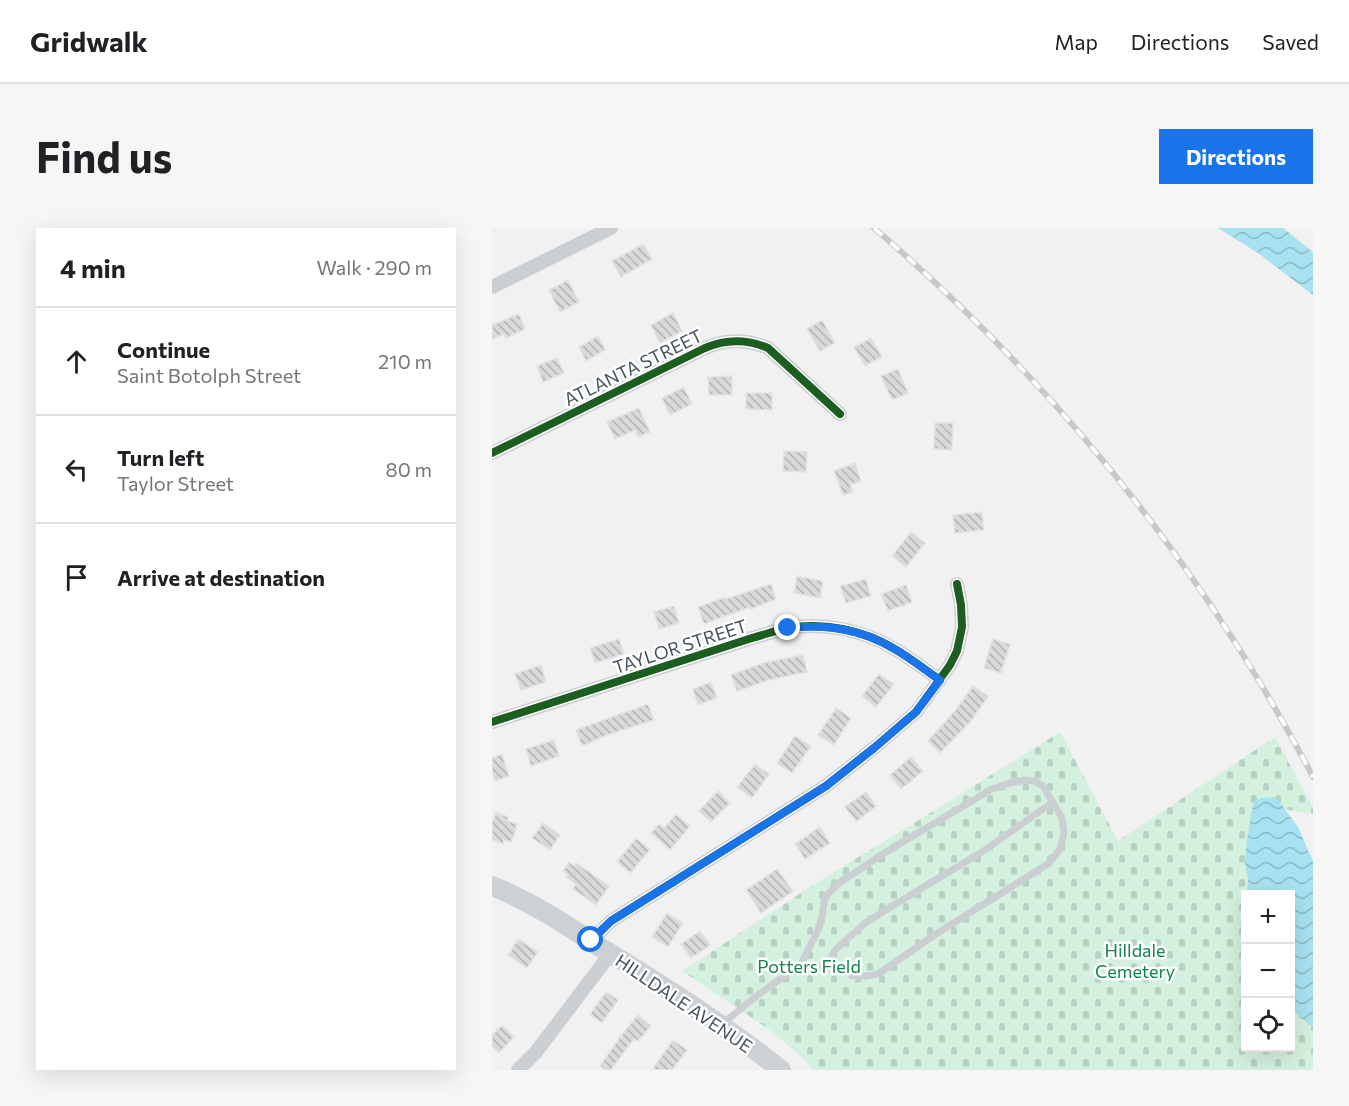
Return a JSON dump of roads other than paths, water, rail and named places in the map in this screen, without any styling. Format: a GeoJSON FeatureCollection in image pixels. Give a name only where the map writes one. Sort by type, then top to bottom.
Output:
{"type":"FeatureCollection","features":[{"type":"Feature","properties":{"kind":"main road","name":"HILLDALE AVENUE"},"geometry":{"type":"LineString","coordinates":[[492,886],[526,902],[591,940],[720,1025],[781,1070]]}},
{"type":"Feature","properties":{"kind":"street"},"geometry":{"type":"LineString","coordinates":[[492,287],[611,228]]}},
{"type":"Feature","properties":{"kind":"street","name":"ATLANTA STREET"},"geometry":{"type":"LineString","coordinates":[[492,453],[705,348],[729,341],[757,343],[768,348],[840,414]]}},
{"type":"Feature","properties":{"kind":"street"},"geometry":{"type":"LineString","coordinates":[[591,940],[611,921],[826,786],[916,712],[940,680],[957,651],[962,627],[957,584]]}},
{"type":"Feature","properties":{"kind":"street","name":"TAYLOR STREET"},"geometry":{"type":"LineString","coordinates":[[492,722],[788,628],[847,630],[867,636],[893,647],[940,680]]}},
{"type":"Feature","properties":{"kind":"street"},"geometry":{"type":"LineString","coordinates":[[518,1070],[536,1052],[611,953]]}},
{"type":"Feature","properties":{"kind":"lane"},"geometry":{"type":"LineString","coordinates":[[720,1025],[801,964],[818,930],[827,895],[839,883],[886,852],[992,789],[1025,780],[1044,786],[1062,818],[1064,833],[1060,849],[1047,864],[936,934],[878,974],[852,976],[840,967],[801,964]]}},
{"type":"Feature","properties":{"kind":"lane"},"geometry":{"type":"LineString","coordinates":[[826,967],[836,949],[864,924],[982,852],[1053,802]]}},
{"type":"Feature","properties":{"kind":"water"},"geometry":{"type":"Polygon","coordinates":[[[1218,228],[1283,228],[1313,252],[1313,295],[1258,253],[1218,228]]]}},
{"type":"Feature","properties":{"kind":"water"},"geometry":{"type":"Polygon","coordinates":[[[1273,797],[1278,800],[1298,827],[1313,861],[1313,1028],[1295,1012],[1295,890],[1246,890],[1248,882],[1245,857],[1248,830],[1253,804],[1259,799],[1273,797]]]}},
{"type":"Feature","properties":{"kind":"railway"},"geometry":{"type":"LineString","coordinates":[[874,228],[940,287],[1003,349],[1063,414],[1120,482],[1173,552],[1223,624],[1270,699],[1313,777]]}},
{"type":"Feature","properties":{"kind":"park label","name":"Hilldale Cemetery"},"geometry":{"type":"Point","coordinates":[1135,960]}},
{"type":"Feature","properties":{"kind":"park label","name":"Potters Field"},"geometry":{"type":"Point","coordinates":[809,966]}}]}
